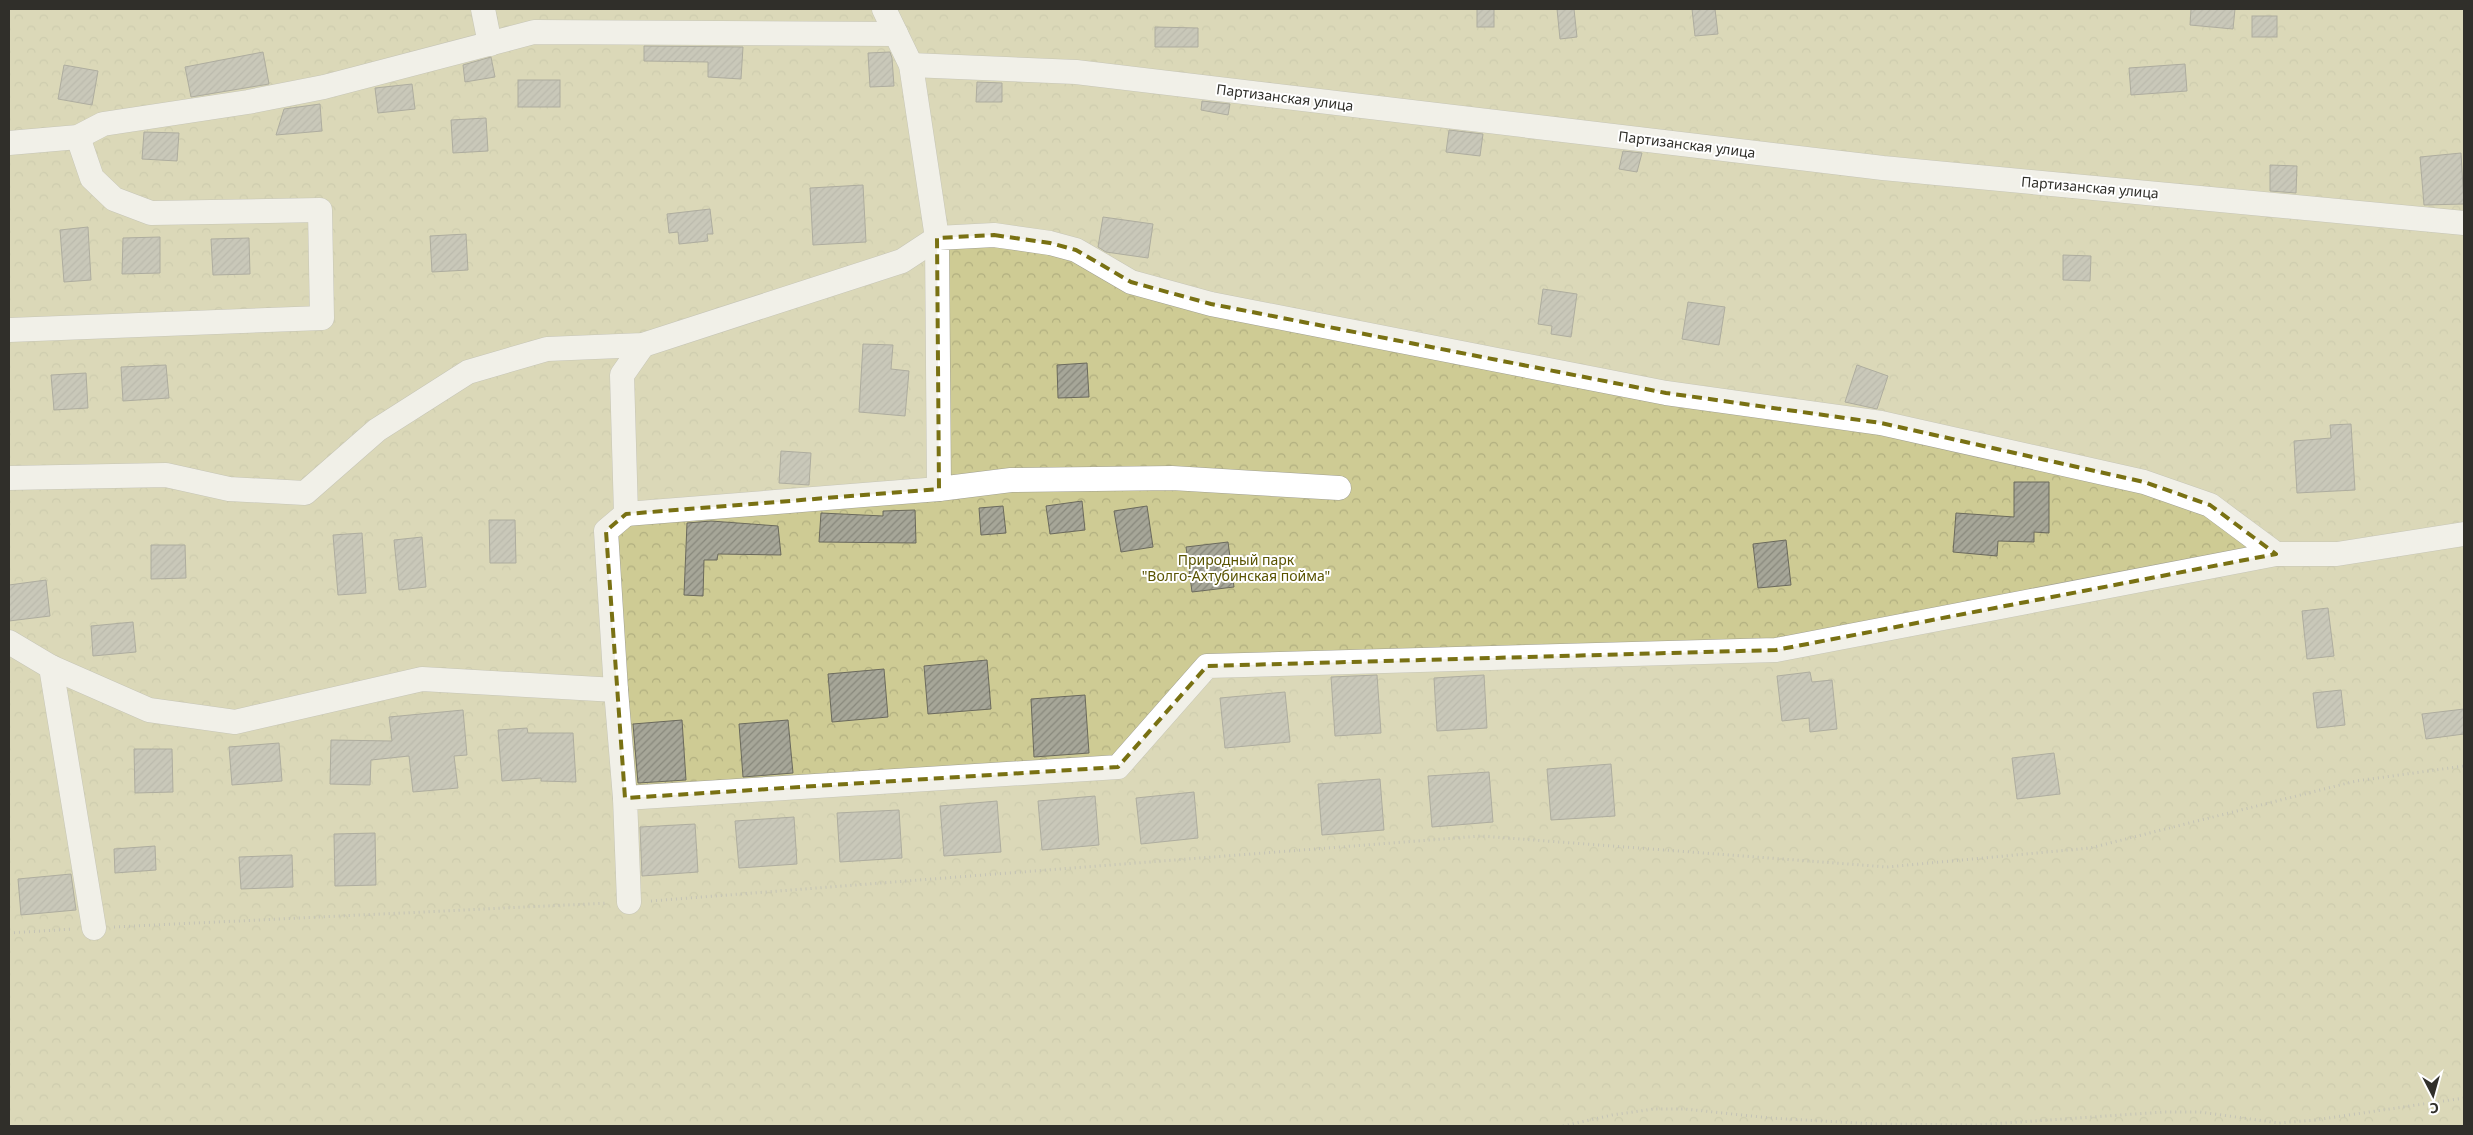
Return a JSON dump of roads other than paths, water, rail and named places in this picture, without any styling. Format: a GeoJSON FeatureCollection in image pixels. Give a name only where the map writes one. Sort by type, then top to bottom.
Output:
{"type":"FeatureCollection","features":[{"type":"Feature","properties":{"kind":"street"},"geometry":{"type":"LineString","coordinates":[[483,9],[490,44]]}},
{"type":"Feature","properties":{"kind":"street"},"geometry":{"type":"LineString","coordinates":[[884,9],[911,65],[937,238],[939,489]]}},
{"type":"Feature","properties":{"kind":"street"},"geometry":{"type":"LineString","coordinates":[[9,144],[78,137],[103,124],[324,88],[534,32],[896,34]]}},
{"type":"Feature","properties":{"kind":"street","name":"Партизанская улица"},"geometry":{"type":"LineString","coordinates":[[911,65],[1076,72],[1883,168],[2464,222]]}},
{"type":"Feature","properties":{"kind":"street"},"geometry":{"type":"LineString","coordinates":[[9,330],[322,318],[320,210],[151,213],[114,199],[92,178],[78,137]]}},
{"type":"Feature","properties":{"kind":"street"},"geometry":{"type":"LineString","coordinates":[[9,478],[166,475],[229,490],[304,493],[377,430],[468,372],[547,348],[642,344],[902,261],[937,238],[994,235],[1050,243],[1076,250],[1131,282],[1211,304],[1666,393],[1881,424],[2144,482],[2210,505],[2276,554]]}},
{"type":"Feature","properties":{"kind":"street"},"geometry":{"type":"LineString","coordinates":[[626,514],[622,375],[642,344]]}},
{"type":"Feature","properties":{"kind":"street"},"geometry":{"type":"LineString","coordinates":[[629,902],[625,798],[606,531],[626,514],[939,489],[1011,480],[1172,478],[1339,488]]}},
{"type":"Feature","properties":{"kind":"street"},"geometry":{"type":"LineString","coordinates":[[625,798],[1118,767],[1207,666],[1776,650],[2276,554],[2337,554],[2464,534]]}},
{"type":"Feature","properties":{"kind":"street"},"geometry":{"type":"LineString","coordinates":[[9,642],[51,666],[149,710],[235,722],[422,679],[616,690]]}},
{"type":"Feature","properties":{"kind":"street"},"geometry":{"type":"LineString","coordinates":[[51,666],[94,928]]}},
{"type":"Feature","properties":{"kind":"park label","name":"Природный парк \"Волго-Ахтубинская пойма\""},"geometry":{"type":"Point","coordinates":[1236,568]}}]}
